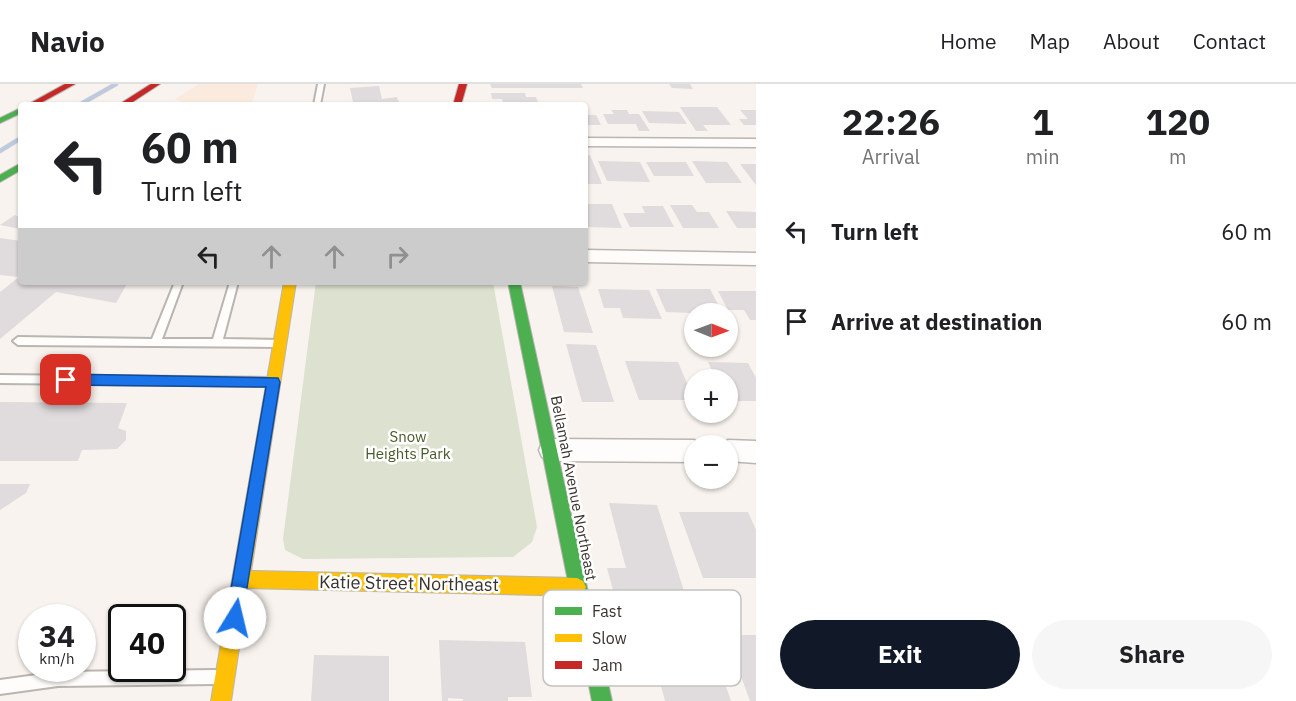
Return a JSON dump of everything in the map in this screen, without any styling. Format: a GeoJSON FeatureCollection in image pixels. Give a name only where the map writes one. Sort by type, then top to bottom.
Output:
{"type":"FeatureCollection","features":[{"type":"Feature","properties":{"kind":"main road"},"geometry":{"type":"LineString","coordinates":[[37,102],[71,84]]}},
{"type":"Feature","properties":{"kind":"main road"},"geometry":{"type":"LineString","coordinates":[[127,102],[156,84]]}},
{"type":"Feature","properties":{"kind":"main road"},"geometry":{"type":"LineString","coordinates":[[458,102],[463,84]]}},
{"type":"Feature","properties":{"kind":"main road"},"geometry":{"type":"LineString","coordinates":[[0,121],[18,112]]}},
{"type":"Feature","properties":{"kind":"main road"},"geometry":{"type":"LineString","coordinates":[[0,179],[18,168]]}},
{"type":"Feature","properties":{"kind":"main road"},"geometry":{"type":"LineString","coordinates":[[221,701],[289,285]]}},
{"type":"Feature","properties":{"kind":"main road","name":"Bellamah Avenue Northeast"},"geometry":{"type":"LineString","coordinates":[[515,285],[578,590]]}},
{"type":"Feature","properties":{"kind":"main road","name":"Katie Street Northeast"},"geometry":{"type":"LineString","coordinates":[[241,579],[577,587]]}},
{"type":"Feature","properties":{"kind":"main road","name":"Bellamah Avenue Northeast"},"geometry":{"type":"LineString","coordinates":[[599,686],[602,701]]}},
{"type":"Feature","properties":{"kind":"street"},"geometry":{"type":"LineString","coordinates":[[588,142],[756,143]]}},
{"type":"Feature","properties":{"kind":"street"},"geometry":{"type":"LineString","coordinates":[[588,256],[756,259]]}},
{"type":"Feature","properties":{"kind":"street"},"geometry":{"type":"LineString","coordinates":[[550,450],[684,451]]}},
{"type":"Feature","properties":{"kind":"street"},"geometry":{"type":"LineString","coordinates":[[738,451],[756,452]]}},
{"type":"Feature","properties":{"kind":"lane"},"geometry":{"type":"LineString","coordinates":[[318,102],[321,84]]}},
{"type":"Feature","properties":{"kind":"lane"},"geometry":{"type":"LineString","coordinates":[[155,343],[178,285]]}},
{"type":"Feature","properties":{"kind":"lane"},"geometry":{"type":"LineString","coordinates":[[217,343],[233,285]]}},
{"type":"Feature","properties":{"kind":"lane"},"geometry":{"type":"LineString","coordinates":[[18,341],[279,344]]}},
{"type":"Feature","properties":{"kind":"lane"},"geometry":{"type":"LineString","coordinates":[[0,379],[274,382]]}},
{"type":"Feature","properties":{"kind":"lane"},"geometry":{"type":"LineString","coordinates":[[0,687],[58,679],[225,677]]}},
{"type":"Feature","properties":{"kind":"shaded area"},"geometry":{"type":"Polygon","coordinates":[[[199,84],[258,84],[252,102],[182,102],[175,99],[199,84]]]}},
{"type":"Feature","properties":{"kind":"green space","name":"Snow Heights Park"},"geometry":{"type":"Polygon","coordinates":[[[316,285],[494,285],[537,527],[532,542],[513,557],[303,559],[285,550],[283,539],[316,285]]]}},
{"type":"Feature","properties":{"kind":"building"},"geometry":{"type":"Polygon","coordinates":[[[490,84],[581,84],[583,88],[492,88],[490,84]]]}},
{"type":"Feature","properties":{"kind":"building"},"geometry":{"type":"Polygon","coordinates":[[[669,84],[690,84],[693,89],[672,88],[669,84]]]}},
{"type":"Feature","properties":{"kind":"building"},"geometry":{"type":"Polygon","coordinates":[[[379,86],[382,99],[397,97],[399,102],[353,102],[350,88],[379,86]]]}},
{"type":"Feature","properties":{"kind":"building"},"geometry":{"type":"Polygon","coordinates":[[[491,93],[525,93],[526,97],[536,97],[538,102],[503,102],[502,99],[492,99],[491,93]]]}},
{"type":"Feature","properties":{"kind":"building"},"geometry":{"type":"Polygon","coordinates":[[[680,107],[717,107],[731,125],[703,125],[708,131],[696,131],[680,107]]]}},
{"type":"Feature","properties":{"kind":"building"},"geometry":{"type":"Polygon","coordinates":[[[611,110],[627,110],[629,114],[639,114],[650,131],[639,131],[636,124],[608,124],[603,114],[614,114],[611,110]]]}},
{"type":"Feature","properties":{"kind":"building"},"geometry":{"type":"Polygon","coordinates":[[[740,110],[756,110],[756,125],[744,125],[739,119],[748,119],[740,110]]]}},
{"type":"Feature","properties":{"kind":"building"},"geometry":{"type":"Polygon","coordinates":[[[642,111],[679,112],[687,124],[649,123],[642,111]]]}},
{"type":"Feature","properties":{"kind":"building"},"geometry":{"type":"Polygon","coordinates":[[[588,115],[596,115],[601,125],[588,125],[588,115]]]}},
{"type":"Feature","properties":{"kind":"building"},"geometry":{"type":"Polygon","coordinates":[[[588,155],[590,155],[602,184],[588,184],[588,155]]]}},
{"type":"Feature","properties":{"kind":"building"},"geometry":{"type":"Polygon","coordinates":[[[598,161],[640,162],[650,182],[607,181],[598,161]]]}},
{"type":"Feature","properties":{"kind":"building"},"geometry":{"type":"Polygon","coordinates":[[[692,161],[727,162],[742,183],[706,183],[692,161]]]}},
{"type":"Feature","properties":{"kind":"building"},"geometry":{"type":"Polygon","coordinates":[[[646,162],[686,162],[694,176],[654,176],[646,162]]]}},
{"type":"Feature","properties":{"kind":"building"},"geometry":{"type":"Polygon","coordinates":[[[740,164],[756,164],[756,185],[740,164]]]}},
{"type":"Feature","properties":{"kind":"building"},"geometry":{"type":"Polygon","coordinates":[[[588,204],[612,204],[622,228],[588,227],[588,204]]]}},
{"type":"Feature","properties":{"kind":"building"},"geometry":{"type":"Polygon","coordinates":[[[670,205],[692,205],[697,212],[709,212],[719,228],[683,228],[670,205]]]}},
{"type":"Feature","properties":{"kind":"building"},"geometry":{"type":"Polygon","coordinates":[[[642,206],[663,206],[674,227],[630,227],[623,213],[645,213],[642,206]]]}},
{"type":"Feature","properties":{"kind":"building"},"geometry":{"type":"Polygon","coordinates":[[[726,211],[756,212],[756,228],[737,228],[726,211]]]}},
{"type":"Feature","properties":{"kind":"building"},"geometry":{"type":"Polygon","coordinates":[[[15,215],[18,216],[18,228],[0,225],[15,215]]]}},
{"type":"Feature","properties":{"kind":"building"},"geometry":{"type":"Polygon","coordinates":[[[0,238],[18,241],[18,277],[0,275],[0,238]]]}},
{"type":"Feature","properties":{"kind":"building"},"geometry":{"type":"Polygon","coordinates":[[[18,278],[18,285],[126,285],[116,303],[56,292],[0,339],[0,292],[18,278]]]}},
{"type":"Feature","properties":{"kind":"building"},"geometry":{"type":"Polygon","coordinates":[[[552,286],[578,287],[593,333],[564,332],[552,286]]]}},
{"type":"Feature","properties":{"kind":"building"},"geometry":{"type":"Polygon","coordinates":[[[598,289],[649,290],[662,319],[623,318],[620,308],[604,308],[598,289]]]}},
{"type":"Feature","properties":{"kind":"building"},"geometry":{"type":"Polygon","coordinates":[[[656,289],[710,289],[717,303],[684,303],[684,313],[666,312],[656,289]]]}},
{"type":"Feature","properties":{"kind":"building"},"geometry":{"type":"Polygon","coordinates":[[[718,291],[756,291],[756,320],[750,320],[744,310],[738,310],[738,303],[724,303],[718,291]]]}},
{"type":"Feature","properties":{"kind":"building"},"geometry":{"type":"Polygon","coordinates":[[[566,344],[596,345],[614,402],[582,402],[566,344]]]}},
{"type":"Feature","properties":{"kind":"building"},"geometry":{"type":"Polygon","coordinates":[[[625,361],[678,362],[684,376],[684,400],[639,400],[625,361]]]}},
{"type":"Feature","properties":{"kind":"building"},"geometry":{"type":"Polygon","coordinates":[[[708,362],[748,363],[756,378],[756,401],[738,401],[738,369],[711,369],[708,362]]]}},
{"type":"Feature","properties":{"kind":"building"},"geometry":{"type":"Polygon","coordinates":[[[0,402],[127,403],[118,428],[126,431],[126,440],[117,449],[82,450],[78,461],[0,461],[0,402]]]}},
{"type":"Feature","properties":{"kind":"building"},"geometry":{"type":"Polygon","coordinates":[[[0,484],[30,484],[26,493],[0,510],[0,484]]]}},
{"type":"Feature","properties":{"kind":"building"},"geometry":{"type":"Polygon","coordinates":[[[609,503],[657,505],[684,590],[613,590],[607,568],[626,568],[609,503]]]}},
{"type":"Feature","properties":{"kind":"building"},"geometry":{"type":"Polygon","coordinates":[[[679,512],[748,512],[756,530],[756,578],[703,578],[679,512]]]}},
{"type":"Feature","properties":{"kind":"building"},"geometry":{"type":"Polygon","coordinates":[[[741,635],[756,635],[756,701],[750,701],[741,676],[741,635]]]}},
{"type":"Feature","properties":{"kind":"building"},"geometry":{"type":"Polygon","coordinates":[[[439,640],[525,642],[532,697],[508,697],[508,701],[463,701],[463,699],[448,698],[448,701],[442,701],[439,640]]]}},
{"type":"Feature","properties":{"kind":"building"},"geometry":{"type":"Polygon","coordinates":[[[314,655],[389,656],[389,701],[311,701],[314,655]]]}},
{"type":"Feature","properties":{"kind":"building"},"geometry":{"type":"Polygon","coordinates":[[[661,686],[726,686],[731,701],[665,701],[661,686]]]}},
{"type":"Feature","properties":{"kind":"waterway"},"geometry":{"type":"LineString","coordinates":[[84,102],[116,84]]}},
{"type":"Feature","properties":{"kind":"waterway"},"geometry":{"type":"LineString","coordinates":[[0,151],[18,140]]}},
{"type":"Feature","properties":{"kind":"traffic: fast"},"geometry":{"type":"LineString","coordinates":[[0,121],[18,112]]}},
{"type":"Feature","properties":{"kind":"traffic: fast"},"geometry":{"type":"LineString","coordinates":[[0,179],[18,168]]}},
{"type":"Feature","properties":{"kind":"traffic: fast"},"geometry":{"type":"LineString","coordinates":[[515,285],[579,590]]}},
{"type":"Feature","properties":{"kind":"traffic: fast"},"geometry":{"type":"LineString","coordinates":[[599,686],[602,701]]}},
{"type":"Feature","properties":{"kind":"traffic: slow"},"geometry":{"type":"LineString","coordinates":[[221,701],[290,285]]}},
{"type":"Feature","properties":{"kind":"traffic: slow"},"geometry":{"type":"LineString","coordinates":[[241,579],[577,587]]}},
{"type":"Feature","properties":{"kind":"traffic: jam"},"geometry":{"type":"LineString","coordinates":[[37,102],[71,84]]}},
{"type":"Feature","properties":{"kind":"traffic: jam"},"geometry":{"type":"LineString","coordinates":[[127,102],[156,84]]}},
{"type":"Feature","properties":{"kind":"traffic: jam"},"geometry":{"type":"LineString","coordinates":[[458,102],[463,84]]}},
{"type":"Feature","properties":{"kind":"route"},"geometry":{"type":"LineString","coordinates":[[66,380],[274,382],[235,618]]}}]}
